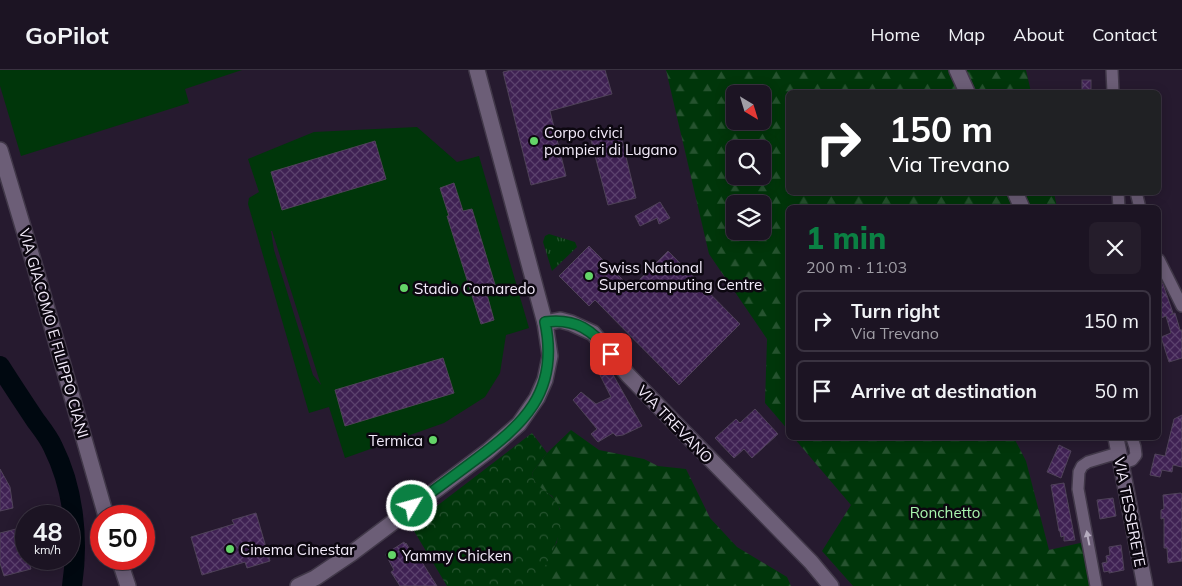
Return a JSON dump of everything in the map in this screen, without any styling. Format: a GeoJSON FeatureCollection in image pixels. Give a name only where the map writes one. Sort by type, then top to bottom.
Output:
{"type":"FeatureCollection","features":[{"type":"Feature","properties":{"kind":"main road"},"geometry":{"type":"LineString","coordinates":[[298,586],[334,566],[488,451],[519,424],[534,404],[545,380],[550,356],[545,322],[477,70]]}},
{"type":"Feature","properties":{"kind":"main road"},"geometry":{"type":"LineString","coordinates":[[957,70],[966,90]]}},
{"type":"Feature","properties":{"kind":"main road","name":"VIA GIACOMO E FILIPPO CIANI"},"geometry":{"type":"LineString","coordinates":[[0,150],[103,505]]}},
{"type":"Feature","properties":{"kind":"main road","name":"VIA TREVANO"},"geometry":{"type":"LineString","coordinates":[[545,322],[560,320],[571,322],[597,336],[628,375],[811,562],[831,586]]}},
{"type":"Feature","properties":{"kind":"main road","name":"VIA TESSERETE"},"geometry":{"type":"LineString","coordinates":[[1118,451],[1145,586]]}},
{"type":"Feature","properties":{"kind":"main road"},"geometry":{"type":"LineString","coordinates":[[123,570],[128,586]]}},
{"type":"Feature","properties":{"kind":"street"},"geometry":{"type":"LineString","coordinates":[[1112,70],[1113,90]]}},
{"type":"Feature","properties":{"kind":"street"},"geometry":{"type":"LineString","coordinates":[[1161,264],[1182,306]]}},
{"type":"Feature","properties":{"kind":"street"},"geometry":{"type":"LineString","coordinates":[[1096,586],[1078,489],[1079,472],[1082,466],[1088,462],[1118,451],[1132,460],[1136,455],[1133,440]]}},
{"type":"Feature","properties":{"kind":"green space"},"geometry":{"type":"Polygon","coordinates":[[[0,70],[242,70],[185,89],[189,103],[21,156],[0,86],[0,70]]]}},
{"type":"Feature","properties":{"kind":"green space"},"geometry":{"type":"Polygon","coordinates":[[[666,70],[1026,70],[1031,90],[786,90],[786,195],[1054,195],[1057,205],[786,205],[786,428],[765,403],[767,339],[709,254],[666,70]]]}},
{"type":"Feature","properties":{"kind":"green space","name":"Stadio Cornaredo"},"geometry":{"type":"Polygon","coordinates":[[[417,127],[457,162],[479,156],[529,328],[506,335],[500,373],[485,397],[444,423],[345,458],[329,407],[309,413],[248,204],[249,198],[259,192],[248,159],[314,132],[417,127]],[[272,231],[274,250],[313,375],[321,385],[272,231]]]}},
{"type":"Feature","properties":{"kind":"green space"},"geometry":{"type":"Polygon","coordinates":[[[549,234],[575,242],[577,247],[552,271],[543,242],[545,236],[549,234]]]}},
{"type":"Feature","properties":{"kind":"green space"},"geometry":{"type":"Polygon","coordinates":[[[571,430],[599,450],[644,459],[658,466],[686,469],[710,518],[737,547],[787,577],[791,586],[533,586],[557,542],[560,509],[552,496],[538,487],[532,473],[547,453],[571,430]]]}},
{"type":"Feature","properties":{"kind":"green space"},"geometry":{"type":"Polygon","coordinates":[[[532,433],[547,453],[532,473],[533,477],[537,484],[558,505],[561,515],[557,539],[537,582],[533,586],[447,586],[414,531],[416,522],[532,433]]]}},
{"type":"Feature","properties":{"kind":"green space","name":"Ronchetto"},"geometry":{"type":"Polygon","coordinates":[[[796,440],[1015,440],[1026,461],[1049,550],[1089,541],[1096,586],[853,586],[822,551],[851,505],[796,440]]]}},
{"type":"Feature","properties":{"kind":"building"},"geometry":{"type":"Polygon","coordinates":[[[511,70],[605,70],[612,94],[550,111],[566,176],[531,185],[503,72],[511,70]]]}},
{"type":"Feature","properties":{"kind":"building"},"geometry":{"type":"Polygon","coordinates":[[[1082,80],[1091,80],[1091,90],[1082,90],[1082,80]]]}},
{"type":"Feature","properties":{"kind":"building"},"geometry":{"type":"Polygon","coordinates":[[[620,132],[636,198],[608,205],[591,140],[620,132]]]}},
{"type":"Feature","properties":{"kind":"building"},"geometry":{"type":"Polygon","coordinates":[[[375,141],[386,179],[282,210],[271,172],[375,141]]]}},
{"type":"Feature","properties":{"kind":"building"},"geometry":{"type":"Polygon","coordinates":[[[454,183],[463,211],[472,209],[496,288],[486,291],[494,320],[481,324],[440,188],[454,183]]]}},
{"type":"Feature","properties":{"kind":"building"},"geometry":{"type":"Polygon","coordinates":[[[660,202],[670,218],[659,224],[657,218],[640,226],[635,216],[660,202]]]}},
{"type":"Feature","properties":{"kind":"building","name":"Swiss National Supercomputing Centre"},"geometry":{"type":"Polygon","coordinates":[[[589,246],[631,288],[668,251],[740,324],[679,385],[595,300],[589,306],[559,276],[589,246]]]}},
{"type":"Feature","properties":{"kind":"building"},"geometry":{"type":"Polygon","coordinates":[[[1161,281],[1173,313],[1170,315],[1175,313],[1180,330],[1182,330],[1182,358],[1169,362],[1161,337],[1171,333],[1166,316],[1161,318],[1161,281]]]}},
{"type":"Feature","properties":{"kind":"building"},"geometry":{"type":"Polygon","coordinates":[[[443,358],[454,393],[345,426],[335,390],[443,358]]]}},
{"type":"Feature","properties":{"kind":"building"},"geometry":{"type":"Polygon","coordinates":[[[607,364],[642,426],[623,435],[616,436],[613,433],[598,442],[591,434],[597,429],[573,400],[581,392],[596,404],[611,397],[597,369],[607,364]]]}},
{"type":"Feature","properties":{"kind":"building"},"geometry":{"type":"Polygon","coordinates":[[[755,409],[778,434],[752,458],[744,449],[734,458],[715,438],[736,419],[740,423],[755,409]]]}},
{"type":"Feature","properties":{"kind":"building"},"geometry":{"type":"Polygon","coordinates":[[[1182,415],[1182,467],[1173,465],[1172,472],[1162,470],[1160,477],[1150,475],[1155,454],[1165,456],[1174,419],[1182,415]]]}},
{"type":"Feature","properties":{"kind":"building"},"geometry":{"type":"Polygon","coordinates":[[[1059,445],[1071,451],[1061,478],[1047,472],[1059,445]]]}},
{"type":"Feature","properties":{"kind":"building"},"geometry":{"type":"Polygon","coordinates":[[[0,469],[10,487],[13,508],[0,511],[0,469]]]}},
{"type":"Feature","properties":{"kind":"building"},"geometry":{"type":"Polygon","coordinates":[[[1064,483],[1075,540],[1064,541],[1064,536],[1061,537],[1059,531],[1051,485],[1064,483]]]}},
{"type":"Feature","properties":{"kind":"building"},"geometry":{"type":"Polygon","coordinates":[[[1181,493],[1182,561],[1168,563],[1167,548],[1164,548],[1164,518],[1161,519],[1161,510],[1164,509],[1163,495],[1181,493]]]}},
{"type":"Feature","properties":{"kind":"building"},"geometry":{"type":"Polygon","coordinates":[[[1113,498],[1116,516],[1100,519],[1097,500],[1113,498]]]}},
{"type":"Feature","properties":{"kind":"building","name":"Cinema Cinestar"},"geometry":{"type":"Polygon","coordinates":[[[256,513],[270,561],[247,568],[245,562],[202,575],[191,537],[234,524],[232,520],[256,513]]]}},
{"type":"Feature","properties":{"kind":"building"},"geometry":{"type":"Polygon","coordinates":[[[15,529],[15,570],[27,570],[4,576],[0,563],[0,533],[15,529]]]}},
{"type":"Feature","properties":{"kind":"building"},"geometry":{"type":"Polygon","coordinates":[[[404,542],[415,558],[418,556],[437,586],[400,586],[391,572],[394,570],[386,555],[404,542]]]}},
{"type":"Feature","properties":{"kind":"building"},"geometry":{"type":"Polygon","coordinates":[[[1121,545],[1124,570],[1104,572],[1102,563],[1107,562],[1106,556],[1110,555],[1109,547],[1121,545]]]}},
{"type":"Feature","properties":{"kind":"waterway"},"geometry":{"type":"LineString","coordinates":[[0,366],[50,440],[66,480],[75,533],[72,586]]}},
{"type":"Feature","properties":{"kind":"place","name":"Corpo civici pompieri di Lugano"},"geometry":{"type":"Point","coordinates":[534,141]}},
{"type":"Feature","properties":{"kind":"place","name":"Swiss National Supercomputing Centre"},"geometry":{"type":"Point","coordinates":[589,276]}},
{"type":"Feature","properties":{"kind":"place","name":"Stadio Cornaredo"},"geometry":{"type":"Point","coordinates":[404,288]}},
{"type":"Feature","properties":{"kind":"place","name":"Termica"},"geometry":{"type":"Point","coordinates":[433,440]}},
{"type":"Feature","properties":{"kind":"place","name":"Cinema Cinestar"},"geometry":{"type":"Point","coordinates":[230,549]}},
{"type":"Feature","properties":{"kind":"place","name":"Yammy Chicken"},"geometry":{"type":"Point","coordinates":[392,555]}},
{"type":"Feature","properties":{"kind":"route"},"geometry":{"type":"LineString","coordinates":[[412,506],[488,451],[519,424],[531,409],[542,389],[550,356],[545,322],[560,320],[571,322],[587,329],[597,336],[611,354]]}}]}
